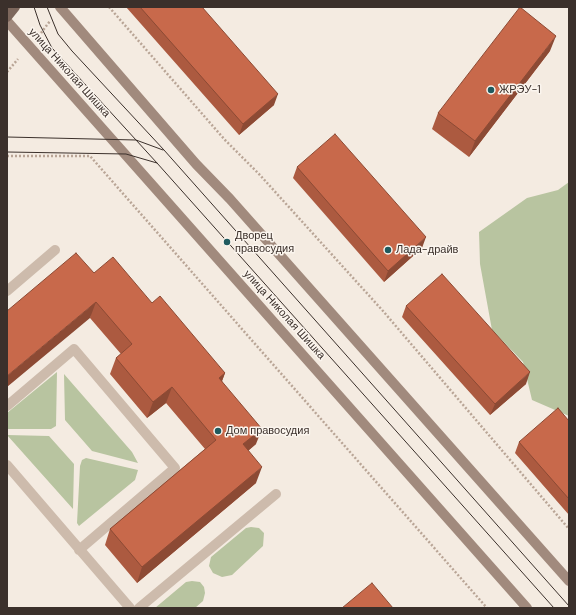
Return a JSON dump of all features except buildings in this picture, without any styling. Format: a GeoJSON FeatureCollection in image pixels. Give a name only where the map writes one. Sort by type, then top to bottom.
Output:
{"type":"FeatureCollection","features":[{"type":"Feature","properties":{"kind":"main road"},"geometry":{"type":"LineString","coordinates":[[7,17],[15,7]]}},
{"type":"Feature","properties":{"kind":"main road"},"geometry":{"type":"LineString","coordinates":[[60,7],[196,164],[230,199],[569,581]]}},
{"type":"Feature","properties":{"kind":"main road","name":"улица Николая Шишка"},"geometry":{"type":"LineString","coordinates":[[7,21],[527,608]]}},
{"type":"Feature","properties":{"kind":"lane"},"geometry":{"type":"LineString","coordinates":[[7,291],[55,250]]}},
{"type":"Feature","properties":{"kind":"lane"},"geometry":{"type":"LineString","coordinates":[[7,406],[74,349],[175,468],[79,550]]}},
{"type":"Feature","properties":{"kind":"lane"},"geometry":{"type":"LineString","coordinates":[[7,465],[130,608]]}},
{"type":"Feature","properties":{"kind":"lane"},"geometry":{"type":"LineString","coordinates":[[140,608],[276,494]]}},
{"type":"Feature","properties":{"kind":"path"},"geometry":{"type":"LineString","coordinates":[[109,7],[225,140],[259,174],[378,306],[569,529]]}},
{"type":"Feature","properties":{"kind":"path"},"geometry":{"type":"LineString","coordinates":[[7,156],[90,156],[487,608]]}},
{"type":"Feature","properties":{"kind":"green space"},"geometry":{"type":"Polygon","coordinates":[[[569,182],[569,416],[532,400],[523,362],[492,330],[480,264],[479,232],[527,198],[558,190],[569,182]]]}},
{"type":"Feature","properties":{"kind":"green space"},"geometry":{"type":"Polygon","coordinates":[[[57,372],[56,426],[51,429],[7,429],[7,413],[57,372]]]}},
{"type":"Feature","properties":{"kind":"green space"},"geometry":{"type":"Polygon","coordinates":[[[64,374],[132,452],[138,463],[92,451],[65,420],[64,374]]]}},
{"type":"Feature","properties":{"kind":"green space"},"geometry":{"type":"Polygon","coordinates":[[[7,435],[49,436],[74,464],[73,509],[7,435]]]}},
{"type":"Feature","properties":{"kind":"green space"},"geometry":{"type":"Polygon","coordinates":[[[86,458],[138,470],[135,480],[79,526],[77,523],[80,466],[82,460],[86,458]]]}},
{"type":"Feature","properties":{"kind":"green space"},"geometry":{"type":"Polygon","coordinates":[[[246,528],[259,528],[264,533],[263,546],[232,575],[222,577],[213,573],[209,566],[211,557],[246,528]]]}},
{"type":"Feature","properties":{"kind":"green space"},"geometry":{"type":"Polygon","coordinates":[[[186,582],[200,582],[204,587],[205,593],[203,601],[195,608],[155,608],[186,582]]]}},
{"type":"Feature","properties":{"kind":"tram line"},"geometry":{"type":"LineString","coordinates":[[34,7],[40,25],[52,48],[157,163],[554,608]]}},
{"type":"Feature","properties":{"kind":"tram line"},"geometry":{"type":"LineString","coordinates":[[47,7],[58,34],[72,51],[164,150],[569,606]]}},
{"type":"Feature","properties":{"kind":"tram line"},"geometry":{"type":"LineString","coordinates":[[7,137],[136,140],[163,150]]}},
{"type":"Feature","properties":{"kind":"tram line"},"geometry":{"type":"LineString","coordinates":[[7,152],[126,154],[157,163]]}},
{"type":"Feature","properties":{"kind":"place","name":"ЖРЭУ-1"},"geometry":{"type":"Point","coordinates":[491,90]}},
{"type":"Feature","properties":{"kind":"place","name":"Дворец правосудия"},"geometry":{"type":"Point","coordinates":[227,242]}},
{"type":"Feature","properties":{"kind":"place","name":"Лада-драйв"},"geometry":{"type":"Point","coordinates":[388,250]}},
{"type":"Feature","properties":{"kind":"place","name":"Дом правосудия"},"geometry":{"type":"Point","coordinates":[218,431]}}]}
